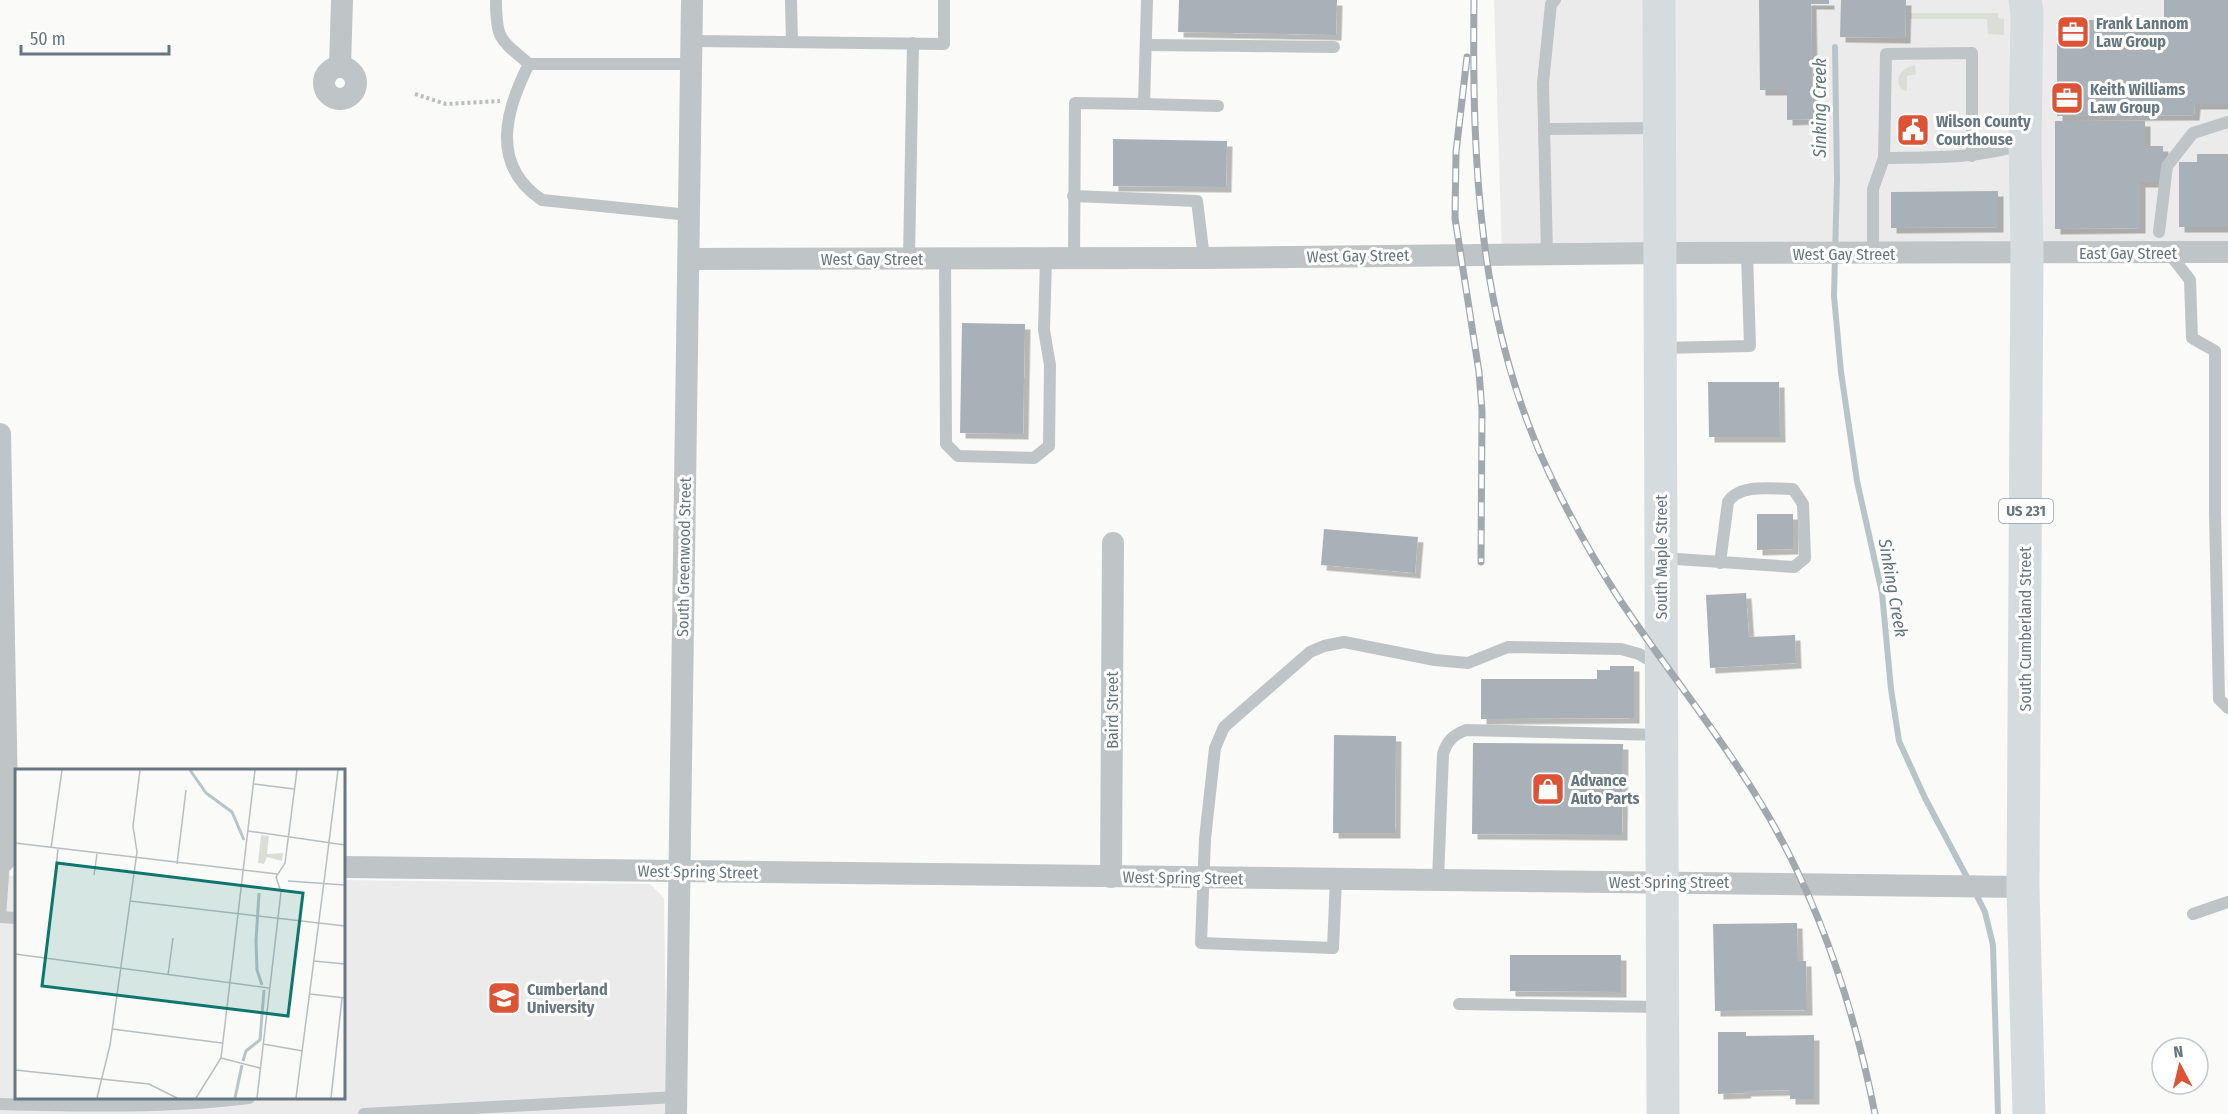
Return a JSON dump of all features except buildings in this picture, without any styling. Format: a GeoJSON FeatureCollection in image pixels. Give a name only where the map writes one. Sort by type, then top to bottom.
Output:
{"type":"FeatureCollection","features":[{"type":"Feature","properties":{"kind":"street"},"geometry":{"type":"LineString","coordinates":[[340,67],[342,0]]}},
{"type":"Feature","properties":{"kind":"street","name":"South Greenwood Street"},"geometry":{"type":"LineString","coordinates":[[676,1105],[692,0]]}},
{"type":"Feature","properties":{"kind":"street","name":"South Maple Street"},"geometry":{"type":"LineString","coordinates":[[1659,0],[1664,882],[1663,1114]]}},
{"type":"Feature","properties":{"kind":"street","name":"South Cumberland Street"},"geometry":{"type":"LineString","coordinates":[[2028,4],[2025,144],[2027,254],[2024,887],[2029,1114]]}},
{"type":"Feature","properties":{"kind":"street","name":"East Gay Street"},"geometry":{"type":"LineString","coordinates":[[2027,254],[2228,252]]}},
{"type":"Feature","properties":{"kind":"street","name":"West Gay Street"},"geometry":{"type":"LineString","coordinates":[[689,259],[1074,259],[1661,253],[2027,254]]}},
{"type":"Feature","properties":{"kind":"street"},"geometry":{"type":"LineString","coordinates":[[0,434],[7,861]]}},
{"type":"Feature","properties":{"kind":"street","name":"Baird Street"},"geometry":{"type":"LineString","coordinates":[[1110,878],[1113,543]]}},
{"type":"Feature","properties":{"kind":"street","name":"West Spring Street"},"geometry":{"type":"LineString","coordinates":[[345,867],[1110,878],[2024,887]]}},
{"type":"Feature","properties":{"kind":"lane"},"geometry":{"type":"LineString","coordinates":[[496,0],[496,18],[501,40],[529,64],[691,64]]}},
{"type":"Feature","properties":{"kind":"lane"},"geometry":{"type":"LineString","coordinates":[[791,0],[792,42]]}},
{"type":"Feature","properties":{"kind":"lane"},"geometry":{"type":"LineString","coordinates":[[691,41],[944,44],[944,0]]}},
{"type":"Feature","properties":{"kind":"lane"},"geometry":{"type":"LineString","coordinates":[[1144,104],[1146,0]]}},
{"type":"Feature","properties":{"kind":"lane"},"geometry":{"type":"LineString","coordinates":[[1547,254],[1543,83],[1551,4],[1555,0]]}},
{"type":"Feature","properties":{"kind":"lane"},"geometry":{"type":"LineString","coordinates":[[909,258],[913,44]]}},
{"type":"Feature","properties":{"kind":"lane"},"geometry":{"type":"LineString","coordinates":[[1146,45],[1334,47]]}},
{"type":"Feature","properties":{"kind":"lane"},"geometry":{"type":"LineString","coordinates":[[1873,254],[1873,189],[1884,158],[1886,54],[1972,53],[1972,156]]}},
{"type":"Feature","properties":{"kind":"lane"},"geometry":{"type":"LineString","coordinates":[[529,64],[513,100],[506,139],[508,156],[527,190],[542,200],[689,215]]}},
{"type":"Feature","properties":{"kind":"lane"},"geometry":{"type":"LineString","coordinates":[[1074,259],[1075,104],[1218,106]]}},
{"type":"Feature","properties":{"kind":"lane"},"geometry":{"type":"LineString","coordinates":[[2159,232],[2168,166],[2193,133],[2228,122]]}},
{"type":"Feature","properties":{"kind":"lane"},"geometry":{"type":"LineString","coordinates":[[1544,129],[1659,128]]}},
{"type":"Feature","properties":{"kind":"lane"},"geometry":{"type":"LineString","coordinates":[[1884,158],[1972,156],[2025,144]]}},
{"type":"Feature","properties":{"kind":"lane"},"geometry":{"type":"LineString","coordinates":[[1073,196],[1197,201],[1204,258]]}},
{"type":"Feature","properties":{"kind":"lane"},"geometry":{"type":"LineString","coordinates":[[2169,253],[2190,280],[2192,338],[2215,351],[2215,513],[2222,576],[2223,626],[2223,683],[2219,699],[2228,708]]}},
{"type":"Feature","properties":{"kind":"lane"},"geometry":{"type":"LineString","coordinates":[[1661,348],[1749,346],[1747,254]]}},
{"type":"Feature","properties":{"kind":"lane"},"geometry":{"type":"LineString","coordinates":[[945,258],[946,444],[958,456],[1034,458],[1049,446],[1050,365],[1044,330],[1046,259]]}},
{"type":"Feature","properties":{"kind":"lane"},"geometry":{"type":"LineString","coordinates":[[1661,558],[1720,563],[1794,567],[1804,558],[1803,504],[1792,489],[1747,490],[1732,495],[1728,502],[1720,563]]}},
{"type":"Feature","properties":{"kind":"lane"},"geometry":{"type":"LineString","coordinates":[[2215,513],[2228,513]]}},
{"type":"Feature","properties":{"kind":"lane"},"geometry":{"type":"LineString","coordinates":[[1336,879],[1333,948],[1201,943],[1202,879],[1215,748],[1224,727],[1310,652],[1324,645],[1344,642],[1456,663],[1468,663],[1508,648],[1621,649],[1639,654],[1661,667]]}},
{"type":"Feature","properties":{"kind":"lane"},"geometry":{"type":"LineString","coordinates":[[1438,880],[1443,754],[1455,734],[1466,730],[1662,735]]}},
{"type":"Feature","properties":{"kind":"lane"},"geometry":{"type":"LineString","coordinates":[[7,861],[0,917],[15,918]]}},
{"type":"Feature","properties":{"kind":"lane"},"geometry":{"type":"LineString","coordinates":[[2193,914],[2228,902]]}},
{"type":"Feature","properties":{"kind":"lane"},"geometry":{"type":"LineString","coordinates":[[1460,1004],[1664,1007]]}},
{"type":"Feature","properties":{"kind":"lane"},"geometry":{"type":"LineString","coordinates":[[0,1104],[94,1109],[208,1108],[245,1099]]}},
{"type":"Feature","properties":{"kind":"lane"},"geometry":{"type":"LineString","coordinates":[[364,1114],[676,1105]]}},
{"type":"Feature","properties":{"kind":"path"},"geometry":{"type":"LineString","coordinates":[[415,94],[446,104],[513,100]]}},
{"type":"Feature","properties":{"kind":"shaded area"},"geometry":{"type":"Polygon","coordinates":[[[1494,0],[2228,0],[2228,252],[1502,255],[1494,0]]]}},
{"type":"Feature","properties":{"kind":"shaded area"},"geometry":{"type":"Polygon","coordinates":[[[1910,13],[1998,13],[1998,18],[2004,19],[2004,35],[1988,34],[1987,19],[1910,19],[1910,13]]]}},
{"type":"Feature","properties":{"kind":"shaded area"},"geometry":{"type":"Polygon","coordinates":[[[1915,65],[1916,74],[1907,76],[1907,90],[1901,89],[1898,81],[1900,74],[1906,68],[1915,65]]]}},
{"type":"Feature","properties":{"kind":"shaded area","name":"Cumberland University"},"geometry":{"type":"Polygon","coordinates":[[[0,875],[15,876],[15,1099],[345,1099],[345,880],[650,884],[664,898],[667,1114],[0,1114],[0,875]]]}},
{"type":"Feature","properties":{"kind":"waterway","name":"Sinking Creek"},"geometry":{"type":"LineString","coordinates":[[1835,47],[1837,179],[1834,296],[1841,372],[1857,481],[1882,593],[1891,689],[1899,741],[1925,798],[1969,881]]}},
{"type":"Feature","properties":{"kind":"waterway","name":"Sinking Creek"},"geometry":{"type":"LineString","coordinates":[[1974,890],[1985,912],[1993,945],[1998,1114]]}},
{"type":"Feature","properties":{"kind":"railway"},"geometry":{"type":"LineString","coordinates":[[1474,0],[1475,122],[1484,242],[1507,360],[1526,418],[1550,475],[1600,567],[1635,622],[1741,771],[1798,872],[1844,990],[1875,1114]]}},
{"type":"Feature","properties":{"kind":"railway"},"geometry":{"type":"LineString","coordinates":[[1467,57],[1456,152],[1455,218],[1479,372],[1482,411],[1481,562]]}},
{"type":"Feature","properties":{"kind":"place","name":"Frank Lannom Law Group"},"geometry":{"type":"Point","coordinates":[2073,32]}},
{"type":"Feature","properties":{"kind":"place","name":"Keith Williams Law Group"},"geometry":{"type":"Point","coordinates":[2067,98]}},
{"type":"Feature","properties":{"kind":"place","name":"Wilson County Courthouse"},"geometry":{"type":"Point","coordinates":[1913,130]}},
{"type":"Feature","properties":{"kind":"place","name":"Advance Auto Parts"},"geometry":{"type":"Point","coordinates":[1548,789]}},
{"type":"Feature","properties":{"kind":"place","name":"Cumberland University"},"geometry":{"type":"Point","coordinates":[504,998]}}]}
